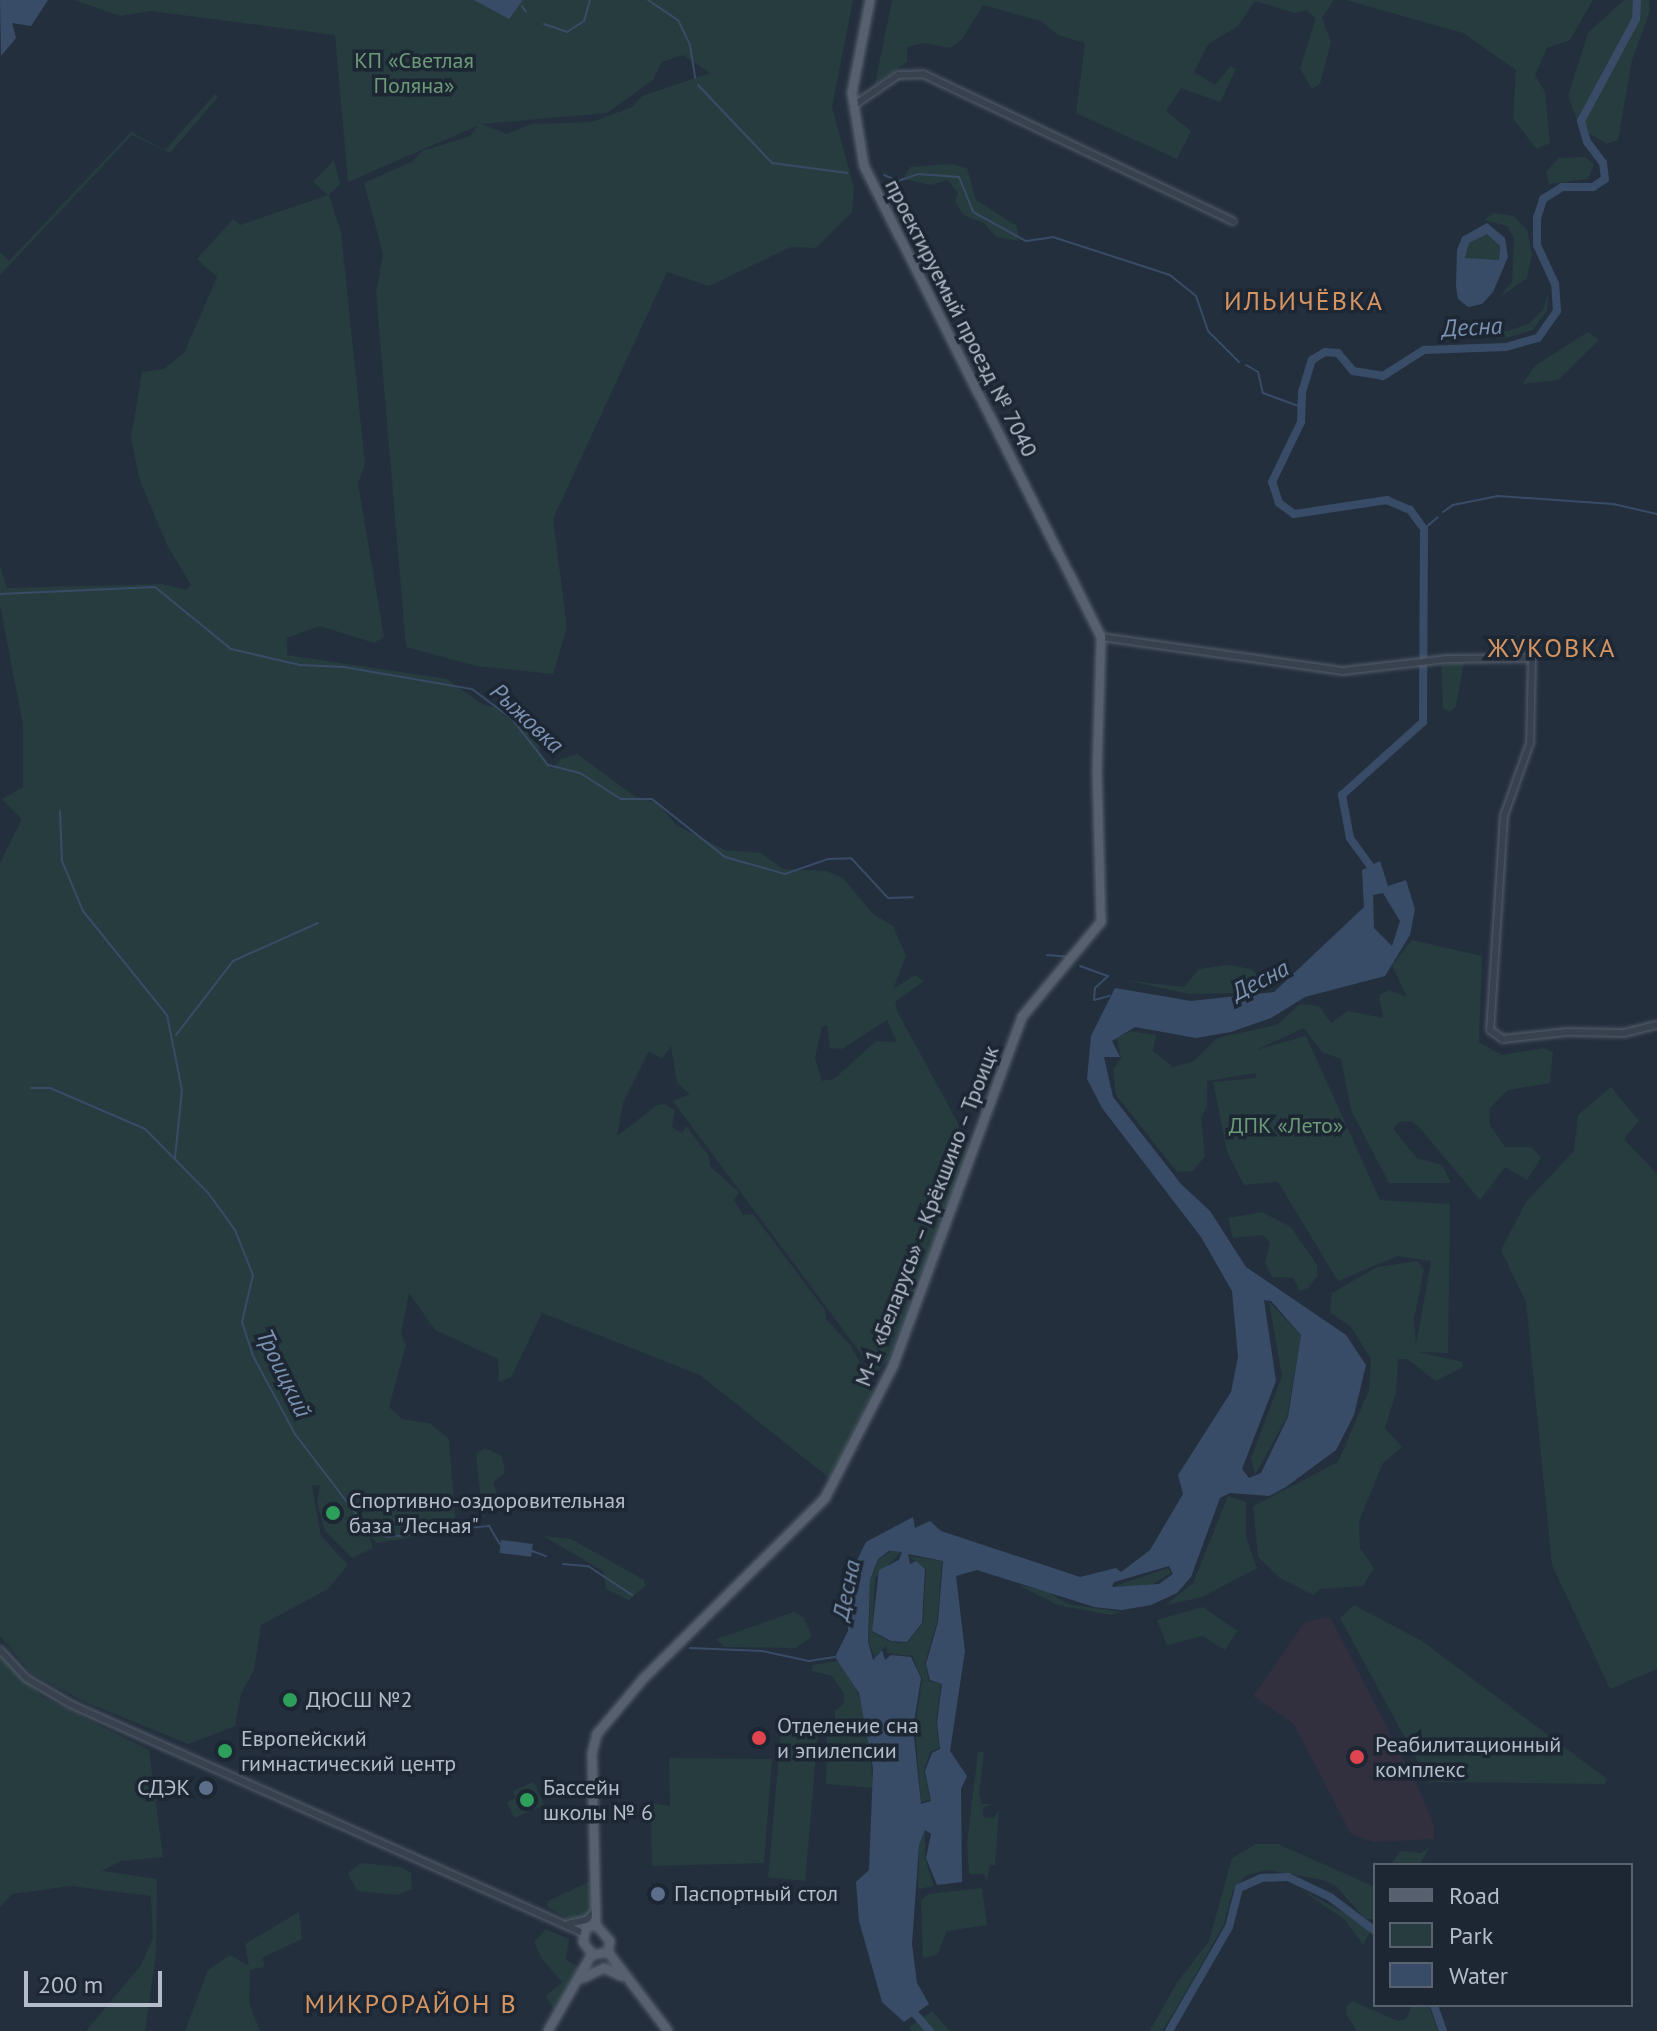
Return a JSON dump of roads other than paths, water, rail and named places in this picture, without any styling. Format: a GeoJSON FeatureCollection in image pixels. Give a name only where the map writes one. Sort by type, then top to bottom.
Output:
{"type":"FeatureCollection","features":[{"type":"Feature","properties":{"kind":"main road","name":"проектируемый проезд № 7040"},"geometry":{"type":"LineString","coordinates":[[870,0],[857,54],[853,106],[874,189],[1101,637]]}},
{"type":"Feature","properties":{"kind":"main road","name":"М-1 «Беларусь» – Крёкшино – Троицк"},"geometry":{"type":"LineString","coordinates":[[596,1925],[599,1902],[592,1754],[597,1734],[643,1679],[825,1498],[893,1366],[1022,1017],[1101,925],[1101,637]]}},
{"type":"Feature","properties":{"kind":"main road"},"geometry":{"type":"LineString","coordinates":[[548,2031],[580,1981],[592,1954],[583,1933],[596,1925],[610,1941],[608,1952],[668,2031]]}},
{"type":"Feature","properties":{"kind":"main road"},"geometry":{"type":"LineString","coordinates":[[592,1954],[608,1952]]}},
{"type":"Feature","properties":{"kind":"main road"},"geometry":{"type":"LineString","coordinates":[[580,1981],[595,1970],[607,1968],[635,1988]]}},
{"type":"Feature","properties":{"kind":"street"},"geometry":{"type":"LineString","coordinates":[[853,106],[898,75],[923,74],[1233,221]]}},
{"type":"Feature","properties":{"kind":"street"},"geometry":{"type":"LineString","coordinates":[[1101,637],[1343,671],[1447,659],[1532,658],[1530,743],[1504,816],[1493,1037],[1612,1034],[1657,1025]]}},
{"type":"Feature","properties":{"kind":"street"},"geometry":{"type":"LineString","coordinates":[[0,1650],[47,1691],[583,1933]]}},
{"type":"Feature","properties":{"kind":"street"},"geometry":{"type":"LineString","coordinates":[[564,1924],[586,1920],[599,1902]]}},
{"type":"Feature","properties":{"kind":"water"},"geometry":{"type":"Polygon","coordinates":[[[0,0],[48,0],[31,26],[12,23],[16,38],[1,56],[0,0]]]}},
{"type":"Feature","properties":{"kind":"water"},"geometry":{"type":"Polygon","coordinates":[[[474,0],[523,0],[509,19],[474,0]]]}},
{"type":"Feature","properties":{"kind":"water"},"geometry":{"type":"Polygon","coordinates":[[[1487,223],[1505,238],[1508,257],[1493,292],[1482,304],[1468,307],[1458,299],[1456,286],[1457,250],[1462,237],[1487,223]],[[1487,234],[1469,243],[1465,258],[1499,260],[1500,246],[1487,234]]]}},
{"type":"Feature","properties":{"kind":"water"},"geometry":{"type":"Polygon","coordinates":[[[1380,861],[1388,886],[1406,880],[1415,909],[1410,935],[1385,976],[1305,997],[1271,1018],[1231,1032],[1196,1038],[1135,1027],[1112,1041],[1120,1057],[1104,1057],[1113,1097],[1181,1184],[1210,1211],[1246,1267],[1346,1335],[1366,1365],[1354,1415],[1336,1450],[1286,1487],[1269,1496],[1230,1493],[1220,1498],[1191,1577],[1177,1593],[1151,1605],[1122,1610],[1094,1607],[977,1570],[956,1576],[965,1651],[950,1751],[967,1776],[961,1789],[962,1882],[937,1885],[926,1858],[931,1834],[925,1830],[919,1845],[912,1944],[917,1983],[929,2004],[904,2022],[882,2002],[859,1921],[856,1882],[869,1870],[873,1768],[859,1693],[835,1657],[848,1631],[847,1580],[866,1542],[913,1517],[915,1528],[930,1521],[941,1531],[1080,1577],[1116,1568],[1121,1572],[1150,1550],[1183,1494],[1178,1475],[1231,1392],[1238,1357],[1232,1291],[1201,1237],[1102,1108],[1087,1079],[1091,1036],[1115,988],[1191,1001],[1274,992],[1364,907],[1362,870],[1380,861]],[[1383,893],[1373,895],[1374,928],[1392,946],[1400,921],[1383,893]],[[1264,1300],[1276,1381],[1242,1469],[1249,1478],[1261,1473],[1288,1417],[1301,1335],[1271,1301],[1264,1300]],[[889,1551],[878,1559],[870,1580],[868,1641],[873,1660],[882,1650],[885,1660],[891,1655],[911,1657],[921,1678],[913,1728],[921,1804],[931,1801],[925,1771],[932,1753],[940,1749],[937,1722],[942,1684],[930,1680],[926,1664],[938,1622],[943,1561],[908,1554],[910,1564],[916,1561],[925,1569],[922,1623],[907,1642],[891,1641],[872,1631],[879,1570],[899,1560],[902,1552],[889,1551]],[[1169,1566],[1114,1582],[1112,1587],[1159,1584],[1173,1574],[1169,1566]]]}},
{"type":"Feature","properties":{"kind":"water"},"geometry":{"type":"Polygon","coordinates":[[[501,1540],[533,1544],[531,1557],[499,1553],[501,1540]]]}},
{"type":"Feature","properties":{"kind":"waterway"},"geometry":{"type":"LineString","coordinates":[[544,24],[567,32],[584,21],[590,0]]}},
{"type":"Feature","properties":{"kind":"waterway"},"geometry":{"type":"LineString","coordinates":[[648,0],[678,20],[690,45],[695,78]]}},
{"type":"Feature","properties":{"kind":"waterway","name":"Десна"},"geometry":{"type":"LineString","coordinates":[[1370,878],[1371,867],[1350,838],[1342,795],[1423,722],[1424,529],[1410,510],[1387,500],[1294,514],[1279,503],[1272,482],[1301,422],[1302,392],[1312,360],[1325,352],[1338,353],[1353,371],[1383,376],[1424,350],[1506,347],[1538,338],[1557,311],[1555,284],[1537,245],[1537,218],[1543,199],[1562,187],[1593,187],[1605,179],[1603,163],[1587,142],[1581,121],[1636,19],[1637,0]]}},
{"type":"Feature","properties":{"kind":"waterway"},"geometry":{"type":"LineString","coordinates":[[522,6],[526,12]]}},
{"type":"Feature","properties":{"kind":"waterway"},"geometry":{"type":"LineString","coordinates":[[698,85],[772,163],[847,173]]}},
{"type":"Feature","properties":{"kind":"waterway"},"geometry":{"type":"LineString","coordinates":[[884,175],[898,181],[918,174],[959,177],[973,212],[1026,241],[1053,237],[1170,275],[1196,296],[1208,331],[1239,362]]}},
{"type":"Feature","properties":{"kind":"waterway"},"geometry":{"type":"LineString","coordinates":[[1246,365],[1258,372],[1263,393],[1301,407]]}},
{"type":"Feature","properties":{"kind":"waterway"},"geometry":{"type":"LineString","coordinates":[[1443,512],[1453,505],[1498,496],[1613,504],[1657,514]]}},
{"type":"Feature","properties":{"kind":"waterway"},"geometry":{"type":"LineString","coordinates":[[1424,529],[1438,517]]}},
{"type":"Feature","properties":{"kind":"waterway","name":"Рыжовка"},"geometry":{"type":"LineString","coordinates":[[0,594],[155,587],[231,649],[300,665],[344,667],[472,689],[512,719],[548,765],[580,773],[621,799],[652,799],[725,857],[785,874],[828,859],[851,858],[888,898],[913,897]]}},
{"type":"Feature","properties":{"kind":"waterway"},"geometry":{"type":"LineString","coordinates":[[60,811],[62,861],[83,911],[167,1015],[182,1090],[175,1158]]}},
{"type":"Feature","properties":{"kind":"waterway"},"geometry":{"type":"LineString","coordinates":[[176,1035],[233,961],[318,923]]}},
{"type":"Feature","properties":{"kind":"waterway","name":"Рыжовка"},"geometry":{"type":"LineString","coordinates":[[1047,955],[1070,957]]}},
{"type":"Feature","properties":{"kind":"waterway","name":"Рыжовка"},"geometry":{"type":"LineString","coordinates":[[1080,966],[1108,976],[1095,988],[1094,1000],[1109,996]]}},
{"type":"Feature","properties":{"kind":"waterway","name":"Троицкий"},"geometry":{"type":"LineString","coordinates":[[31,1088],[50,1088],[145,1129],[209,1194],[235,1230],[253,1275],[242,1322],[253,1356],[295,1434],[360,1519],[387,1537],[489,1526],[500,1544]]}},
{"type":"Feature","properties":{"kind":"waterway","name":"Троицкий"},"geometry":{"type":"LineString","coordinates":[[532,1551],[546,1556]]}},
{"type":"Feature","properties":{"kind":"waterway","name":"Троицкий"},"geometry":{"type":"LineString","coordinates":[[563,1564],[588,1566],[632,1595]]}},
{"type":"Feature","properties":{"kind":"waterway","name":"Троицкий"},"geometry":{"type":"LineString","coordinates":[[690,1648],[762,1651],[809,1661],[835,1657]]}},
{"type":"Feature","properties":{"kind":"waterway","name":"Десна"},"geometry":{"type":"LineString","coordinates":[[1169,2031],[1229,1927],[1239,1888],[1261,1878],[1288,1877],[1330,1897],[1373,1929]]}},
{"type":"Feature","properties":{"kind":"waterway","name":"Десна"},"geometry":{"type":"LineString","coordinates":[[909,2007],[930,2031]]}},
{"type":"Feature","properties":{"kind":"waterway","name":"Десна"},"geometry":{"type":"LineString","coordinates":[[1435,2007],[1443,2031]]}},
{"type":"Feature","properties":{"kind":"place","name":"Спортивно-оздоровительная база \"Лесная\""},"geometry":{"type":"Point","coordinates":[333,1513]}},
{"type":"Feature","properties":{"kind":"place","name":"ДЮСШ №2"},"geometry":{"type":"Point","coordinates":[290,1700]}},
{"type":"Feature","properties":{"kind":"place","name":"Отделение сна и эпилепсии"},"geometry":{"type":"Point","coordinates":[759,1738]}},
{"type":"Feature","properties":{"kind":"place","name":"Европейский гимнастический центр"},"geometry":{"type":"Point","coordinates":[225,1751]}},
{"type":"Feature","properties":{"kind":"place","name":"Реабилитационный комплекс"},"geometry":{"type":"Point","coordinates":[1357,1757]}},
{"type":"Feature","properties":{"kind":"place","name":"СДЭК"},"geometry":{"type":"Point","coordinates":[206,1788]}},
{"type":"Feature","properties":{"kind":"place","name":"Бассейн школы № 6"},"geometry":{"type":"Point","coordinates":[527,1800]}},
{"type":"Feature","properties":{"kind":"place","name":"Паспортный стол"},"geometry":{"type":"Point","coordinates":[658,1894]}},
{"type":"Feature","properties":{"kind":"district","name":"ИЛЬИЧЁВКА"},"geometry":{"type":"Point","coordinates":[1304,301]}},
{"type":"Feature","properties":{"kind":"district","name":"ЖУКОВКА"},"geometry":{"type":"Point","coordinates":[1552,648]}},
{"type":"Feature","properties":{"kind":"district","name":"МИКРОРАЙОН В"},"geometry":{"type":"Point","coordinates":[411,2004]}},
{"type":"Feature","properties":{"kind":"park label","name":"КП «Светлая Поляна»"},"geometry":{"type":"Point","coordinates":[414,72]}},
{"type":"Feature","properties":{"kind":"park label","name":"ДПК «Лето»"},"geometry":{"type":"Point","coordinates":[1286,1126]}}]}
